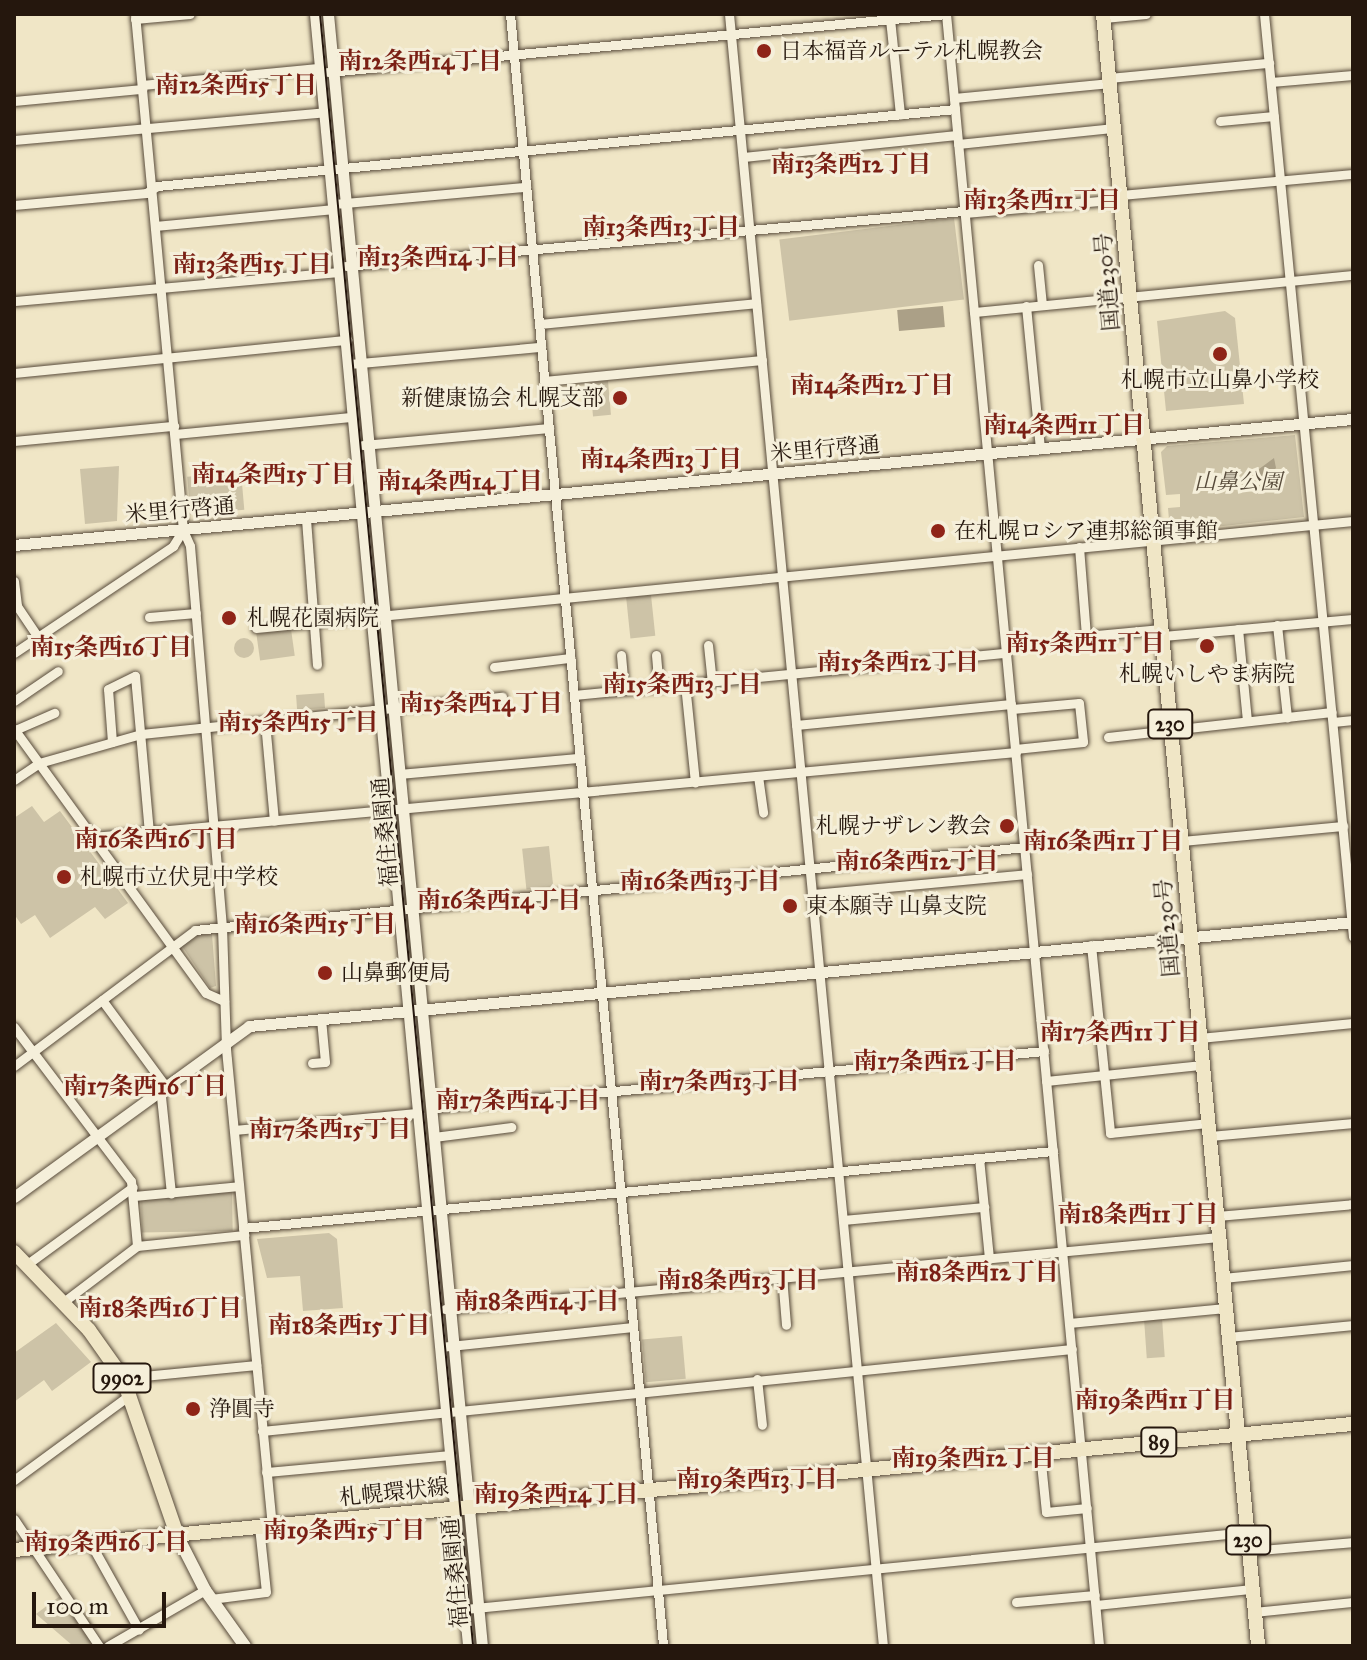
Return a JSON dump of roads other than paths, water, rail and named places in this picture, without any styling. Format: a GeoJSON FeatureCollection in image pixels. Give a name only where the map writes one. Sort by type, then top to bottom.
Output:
{"type":"FeatureCollection","features":[{"type":"Feature","properties":{"kind":"main road","name":"国道230号"},"geometry":{"type":"LineString","coordinates":[[1103,16],[1258,1646]]}},
{"type":"Feature","properties":{"kind":"main road","name":"9902"},"geometry":{"type":"LineString","coordinates":[[14,1252],[62,1303],[123,1378],[177,1535]]}},
{"type":"Feature","properties":{"kind":"main road","name":"札幌環状線"},"geometry":{"type":"LineString","coordinates":[[14,1550],[1353,1424]]}},
{"type":"Feature","properties":{"kind":"main road"},"geometry":{"type":"LineString","coordinates":[[177,1535],[208,1594],[245,1646]]}},
{"type":"Feature","properties":{"kind":"street"},"geometry":{"type":"LineString","coordinates":[[108,1646],[208,1594],[266,1592],[266,1472],[225,1039],[222,927],[196,613],[190,546],[183,530],[135,17],[190,14]]}},
{"type":"Feature","properties":{"kind":"street","name":"福住桑園通"},"geometry":{"type":"LineString","coordinates":[[315,14],[337,169],[340,269],[347,340],[355,364],[353,417],[375,511],[381,710],[412,909],[432,1108],[441,1209],[444,1309],[440,1347],[451,1455],[482,1646]]}},
{"type":"Feature","properties":{"kind":"street","name":"福住桑園通"},"geometry":{"type":"LineString","coordinates":[[328,14],[325,112],[337,169]]}},
{"type":"Feature","properties":{"kind":"street"},"geometry":{"type":"LineString","coordinates":[[510,14],[663,1646]]}},
{"type":"Feature","properties":{"kind":"street"},"geometry":{"type":"LineString","coordinates":[[729,14],[883,1646]]}},
{"type":"Feature","properties":{"kind":"street"},"geometry":{"type":"LineString","coordinates":[[14,101],[946,14],[1099,1646]]}},
{"type":"Feature","properties":{"kind":"street"},"geometry":{"type":"LineString","coordinates":[[1103,16],[1146,14]]}},
{"type":"Feature","properties":{"kind":"street"},"geometry":{"type":"LineString","coordinates":[[1264,14],[1332,717],[1346,822],[1353,937]]}},
{"type":"Feature","properties":{"kind":"street"},"geometry":{"type":"LineString","coordinates":[[890,19],[900,114]]}},
{"type":"Feature","properties":{"kind":"street"},"geometry":{"type":"LineString","coordinates":[[14,205],[337,169],[900,114],[1110,80],[1269,63]]}},
{"type":"Feature","properties":{"kind":"street"},"geometry":{"type":"LineString","coordinates":[[1271,82],[1353,75]]}},
{"type":"Feature","properties":{"kind":"street"},"geometry":{"type":"LineString","coordinates":[[14,140],[325,112]]}},
{"type":"Feature","properties":{"kind":"street"},"geometry":{"type":"LineString","coordinates":[[1220,121],[1274,116]]}},
{"type":"Feature","properties":{"kind":"street"},"geometry":{"type":"LineString","coordinates":[[743,157],[1114,128]]}},
{"type":"Feature","properties":{"kind":"street"},"geometry":{"type":"LineString","coordinates":[[14,301],[340,269],[352,265],[964,212],[1353,174]]}},
{"type":"Feature","properties":{"kind":"street"},"geometry":{"type":"LineString","coordinates":[[155,226],[526,187]]}},
{"type":"Feature","properties":{"kind":"street","name":"福住桑園通"},"geometry":{"type":"LineString","coordinates":[[338,205],[352,265],[355,364],[362,445],[362,513],[394,709],[399,774],[396,810],[399,911],[407,1011],[428,1210],[453,1345],[459,1407],[468,1646]]}},
{"type":"Feature","properties":{"kind":"street"},"geometry":{"type":"LineString","coordinates":[[1038,265],[1042,305]]}},
{"type":"Feature","properties":{"kind":"street"},"geometry":{"type":"LineString","coordinates":[[974,312],[1353,275]]}},
{"type":"Feature","properties":{"kind":"street"},"geometry":{"type":"LineString","coordinates":[[539,324],[756,303]]}},
{"type":"Feature","properties":{"kind":"street"},"geometry":{"type":"LineString","coordinates":[[1026,306],[1040,449]]}},
{"type":"Feature","properties":{"kind":"street"},"geometry":{"type":"LineString","coordinates":[[14,373],[347,340]]}},
{"type":"Feature","properties":{"kind":"street"},"geometry":{"type":"LineString","coordinates":[[355,364],[541,347]]}},
{"type":"Feature","properties":{"kind":"street"},"geometry":{"type":"LineString","coordinates":[[544,381],[762,360]]}},
{"type":"Feature","properties":{"kind":"street"},"geometry":{"type":"LineString","coordinates":[[14,441],[353,417]]}},
{"type":"Feature","properties":{"kind":"street","name":"米里行啓通"},"geometry":{"type":"LineString","coordinates":[[14,545],[1353,419]]}},
{"type":"Feature","properties":{"kind":"street"},"geometry":{"type":"LineString","coordinates":[[362,445],[549,428]]}},
{"type":"Feature","properties":{"kind":"street"},"geometry":{"type":"LineString","coordinates":[[306,519],[317,665]]}},
{"type":"Feature","properties":{"kind":"street"},"geometry":{"type":"LineString","coordinates":[[256,628],[1353,521]]}},
{"type":"Feature","properties":{"kind":"street"},"geometry":{"type":"LineString","coordinates":[[14,653],[173,546],[183,530]]}},
{"type":"Feature","properties":{"kind":"street"},"geometry":{"type":"LineString","coordinates":[[1079,547],[1086,636],[1238,629],[1353,619]]}},
{"type":"Feature","properties":{"kind":"street"},"geometry":{"type":"LineString","coordinates":[[14,581],[17,606],[38,637]]}},
{"type":"Feature","properties":{"kind":"street"},"geometry":{"type":"LineString","coordinates":[[149,617],[196,613]]}},
{"type":"Feature","properties":{"kind":"street"},"geometry":{"type":"LineString","coordinates":[[1277,625],[1287,717]]}},
{"type":"Feature","properties":{"kind":"street"},"geometry":{"type":"LineString","coordinates":[[1238,629],[1247,721]]}},
{"type":"Feature","properties":{"kind":"street"},"geometry":{"type":"LineString","coordinates":[[708,645],[712,682]]}},
{"type":"Feature","properties":{"kind":"street"},"geometry":{"type":"LineString","coordinates":[[574,695],[1006,653]]}},
{"type":"Feature","properties":{"kind":"street"},"geometry":{"type":"LineString","coordinates":[[621,655],[624,690]]}},
{"type":"Feature","properties":{"kind":"street"},"geometry":{"type":"LineString","coordinates":[[656,655],[659,687]]}},
{"type":"Feature","properties":{"kind":"street"},"geometry":{"type":"LineString","coordinates":[[494,667],[570,658]]}},
{"type":"Feature","properties":{"kind":"street"},"geometry":{"type":"LineString","coordinates":[[14,701],[58,671]]}},
{"type":"Feature","properties":{"kind":"street"},"geometry":{"type":"LineString","coordinates":[[112,742],[108,689],[135,676],[149,832]]}},
{"type":"Feature","properties":{"kind":"street"},"geometry":{"type":"LineString","coordinates":[[685,684],[695,782]]}},
{"type":"Feature","properties":{"kind":"street"},"geometry":{"type":"LineString","coordinates":[[14,780],[39,763],[141,734],[502,697]]}},
{"type":"Feature","properties":{"kind":"street"},"geometry":{"type":"LineString","coordinates":[[93,837],[583,793],[1083,742],[1079,703],[796,725]]}},
{"type":"Feature","properties":{"kind":"street"},"geometry":{"type":"LineString","coordinates":[[54,713],[14,730],[206,993],[224,1001]]}},
{"type":"Feature","properties":{"kind":"street"},"geometry":{"type":"LineString","coordinates":[[1108,737],[1287,717],[1353,720]]}},
{"type":"Feature","properties":{"kind":"street"},"geometry":{"type":"LineString","coordinates":[[265,722],[274,821]]}},
{"type":"Feature","properties":{"kind":"street"},"geometry":{"type":"LineString","coordinates":[[399,774],[580,758]]}},
{"type":"Feature","properties":{"kind":"street"},"geometry":{"type":"LineString","coordinates":[[758,776],[763,813]]}},
{"type":"Feature","properties":{"kind":"street"},"geometry":{"type":"LineString","coordinates":[[1181,841],[1346,822]]}},
{"type":"Feature","properties":{"kind":"street"},"geometry":{"type":"LineString","coordinates":[[14,1066],[195,930],[1025,847]]}},
{"type":"Feature","properties":{"kind":"street"},"geometry":{"type":"LineString","coordinates":[[812,894],[1027,874]]}},
{"type":"Feature","properties":{"kind":"street"},"geometry":{"type":"LineString","coordinates":[[14,1197],[225,1039],[249,1026],[1352,922]]}},
{"type":"Feature","properties":{"kind":"street"},"geometry":{"type":"LineString","coordinates":[[1091,945],[1110,1133],[1353,1123]]}},
{"type":"Feature","properties":{"kind":"street"},"geometry":{"type":"LineString","coordinates":[[102,1000],[162,1086],[171,1193]]}},
{"type":"Feature","properties":{"kind":"street"},"geometry":{"type":"LineString","coordinates":[[312,1063],[325,1062],[321,1019]]}},
{"type":"Feature","properties":{"kind":"street"},"geometry":{"type":"LineString","coordinates":[[1199,1038],[1353,1023]]}},
{"type":"Feature","properties":{"kind":"street"},"geometry":{"type":"LineString","coordinates":[[14,1027],[134,1192],[137,1246]]}},
{"type":"Feature","properties":{"kind":"street"},"geometry":{"type":"LineString","coordinates":[[432,1108],[1044,1051]]}},
{"type":"Feature","properties":{"kind":"street"},"geometry":{"type":"LineString","coordinates":[[1046,1081],[1202,1065]]}},
{"type":"Feature","properties":{"kind":"street"},"geometry":{"type":"LineString","coordinates":[[234,1130],[419,1113]]}},
{"type":"Feature","properties":{"kind":"street"},"geometry":{"type":"LineString","coordinates":[[434,1137],[511,1127]]}},
{"type":"Feature","properties":{"kind":"street"},"geometry":{"type":"LineString","coordinates":[[62,1303],[137,1246],[428,1210],[1053,1151]]}},
{"type":"Feature","properties":{"kind":"street"},"geometry":{"type":"LineString","coordinates":[[979,1158],[989,1258]]}},
{"type":"Feature","properties":{"kind":"street"},"geometry":{"type":"LineString","coordinates":[[26,1265],[134,1192],[171,1193],[239,1186]]}},
{"type":"Feature","properties":{"kind":"street"},"geometry":{"type":"LineString","coordinates":[[1217,1216],[1353,1204]]}},
{"type":"Feature","properties":{"kind":"street"},"geometry":{"type":"LineString","coordinates":[[843,1220],[984,1207]]}},
{"type":"Feature","properties":{"kind":"street"},"geometry":{"type":"LineString","coordinates":[[444,1309],[1219,1237]]}},
{"type":"Feature","properties":{"kind":"street"},"geometry":{"type":"LineString","coordinates":[[1223,1278],[1353,1265]]}},
{"type":"Feature","properties":{"kind":"street"},"geometry":{"type":"LineString","coordinates":[[782,1276],[786,1325]]}},
{"type":"Feature","properties":{"kind":"street"},"geometry":{"type":"LineString","coordinates":[[1069,1323],[1225,1308]]}},
{"type":"Feature","properties":{"kind":"street"},"geometry":{"type":"LineString","coordinates":[[1228,1337],[1353,1325]]}},
{"type":"Feature","properties":{"kind":"street"},"geometry":{"type":"LineString","coordinates":[[440,1347],[633,1327]]}},
{"type":"Feature","properties":{"kind":"street"},"geometry":{"type":"LineString","coordinates":[[262,1431],[447,1414],[459,1407],[1072,1349]]}},
{"type":"Feature","properties":{"kind":"street"},"geometry":{"type":"LineString","coordinates":[[123,1378],[256,1365]]}},
{"type":"Feature","properties":{"kind":"street"},"geometry":{"type":"LineString","coordinates":[[757,1379],[762,1425]]}},
{"type":"Feature","properties":{"kind":"street"},"geometry":{"type":"LineString","coordinates":[[14,1480],[131,1394]]}},
{"type":"Feature","properties":{"kind":"street"},"geometry":{"type":"LineString","coordinates":[[1040,1453],[1046,1512],[1087,1508]]}},
{"type":"Feature","properties":{"kind":"street"},"geometry":{"type":"LineString","coordinates":[[266,1472],[451,1455]]}},
{"type":"Feature","properties":{"kind":"street"},"geometry":{"type":"LineString","coordinates":[[14,1519],[99,1646]]}},
{"type":"Feature","properties":{"kind":"street"},"geometry":{"type":"LineString","coordinates":[[465,1609],[1247,1532]]}},
{"type":"Feature","properties":{"kind":"street"},"geometry":{"type":"LineString","coordinates":[[1249,1551],[1353,1542]]}},
{"type":"Feature","properties":{"kind":"street"},"geometry":{"type":"LineString","coordinates":[[91,1544],[139,1630]]}},
{"type":"Feature","properties":{"kind":"street"},"geometry":{"type":"LineString","coordinates":[[1016,1602],[1252,1589]]}},
{"type":"Feature","properties":{"kind":"street"},"geometry":{"type":"LineString","coordinates":[[1254,1612],[1353,1602]]}},
{"type":"Feature","properties":{"kind":"tram line"},"geometry":{"type":"LineString","coordinates":[[320,14],[473,1646]]}},
{"type":"Feature","properties":{"kind":"place","name":"日本福音ルーテル札幌教会"},"geometry":{"type":"Point","coordinates":[764,51]}},
{"type":"Feature","properties":{"kind":"place","name":"札幌市立山鼻小学校"},"geometry":{"type":"Point","coordinates":[1220,354]}},
{"type":"Feature","properties":{"kind":"place","name":"新健康協会 札幌支部"},"geometry":{"type":"Point","coordinates":[620,398]}},
{"type":"Feature","properties":{"kind":"place","name":"在札幌ロシア連邦総領事館"},"geometry":{"type":"Point","coordinates":[938,531]}},
{"type":"Feature","properties":{"kind":"place","name":"札幌花園病院"},"geometry":{"type":"Point","coordinates":[229,618]}},
{"type":"Feature","properties":{"kind":"place","name":"札幌いしやま病院"},"geometry":{"type":"Point","coordinates":[1207,646]}},
{"type":"Feature","properties":{"kind":"place","name":"札幌ナザレン教会"},"geometry":{"type":"Point","coordinates":[1007,826]}},
{"type":"Feature","properties":{"kind":"place","name":"札幌市立伏見中学校"},"geometry":{"type":"Point","coordinates":[64,877]}},
{"type":"Feature","properties":{"kind":"place","name":"東本願寺 山鼻支院"},"geometry":{"type":"Point","coordinates":[790,906]}},
{"type":"Feature","properties":{"kind":"place","name":"山鼻郵便局"},"geometry":{"type":"Point","coordinates":[325,973]}},
{"type":"Feature","properties":{"kind":"place","name":"浄圓寺"},"geometry":{"type":"Point","coordinates":[193,1409]}},
{"type":"Feature","properties":{"kind":"district","name":"南12条西14丁目"},"geometry":{"type":"Point","coordinates":[420,62]}},
{"type":"Feature","properties":{"kind":"district","name":"南12条西15丁目"},"geometry":{"type":"Point","coordinates":[236,86]}},
{"type":"Feature","properties":{"kind":"district","name":"南13条西12丁目"},"geometry":{"type":"Point","coordinates":[851,165]}},
{"type":"Feature","properties":{"kind":"district","name":"南13条西11丁目"},"geometry":{"type":"Point","coordinates":[1042,201]}},
{"type":"Feature","properties":{"kind":"district","name":"南13条西13丁目"},"geometry":{"type":"Point","coordinates":[661,228]}},
{"type":"Feature","properties":{"kind":"district","name":"南13条西14丁目"},"geometry":{"type":"Point","coordinates":[438,258]}},
{"type":"Feature","properties":{"kind":"district","name":"南13条西15丁目"},"geometry":{"type":"Point","coordinates":[252,265]}},
{"type":"Feature","properties":{"kind":"district","name":"南14条西12丁目"},"geometry":{"type":"Point","coordinates":[872,386]}},
{"type":"Feature","properties":{"kind":"district","name":"南14条西11丁目"},"geometry":{"type":"Point","coordinates":[1064,426]}},
{"type":"Feature","properties":{"kind":"district","name":"南14条西13丁目"},"geometry":{"type":"Point","coordinates":[661,460]}},
{"type":"Feature","properties":{"kind":"district","name":"南14条西15丁目"},"geometry":{"type":"Point","coordinates":[273,475]}},
{"type":"Feature","properties":{"kind":"district","name":"南14条西14丁目"},"geometry":{"type":"Point","coordinates":[460,482]}},
{"type":"Feature","properties":{"kind":"district","name":"南15条西11丁目"},"geometry":{"type":"Point","coordinates":[1085,644]}},
{"type":"Feature","properties":{"kind":"district","name":"南15条西16丁目"},"geometry":{"type":"Point","coordinates":[111,648]}},
{"type":"Feature","properties":{"kind":"district","name":"南15条西12丁目"},"geometry":{"type":"Point","coordinates":[898,663]}},
{"type":"Feature","properties":{"kind":"district","name":"南15条西13丁目"},"geometry":{"type":"Point","coordinates":[682,685]}},
{"type":"Feature","properties":{"kind":"district","name":"南15条西14丁目"},"geometry":{"type":"Point","coordinates":[481,704]}},
{"type":"Feature","properties":{"kind":"district","name":"南15条西15丁目"},"geometry":{"type":"Point","coordinates":[298,723]}},
{"type":"Feature","properties":{"kind":"district","name":"南16条西16丁目"},"geometry":{"type":"Point","coordinates":[156,840]}},
{"type":"Feature","properties":{"kind":"district","name":"南16条西11丁目"},"geometry":{"type":"Point","coordinates":[1103,842]}},
{"type":"Feature","properties":{"kind":"district","name":"南16条西12丁目"},"geometry":{"type":"Point","coordinates":[917,862]}},
{"type":"Feature","properties":{"kind":"district","name":"南16条西13丁目"},"geometry":{"type":"Point","coordinates":[700,882]}},
{"type":"Feature","properties":{"kind":"district","name":"南16条西14丁目"},"geometry":{"type":"Point","coordinates":[499,901]}},
{"type":"Feature","properties":{"kind":"district","name":"南16条西15丁目"},"geometry":{"type":"Point","coordinates":[315,925]}},
{"type":"Feature","properties":{"kind":"district","name":"南17条西11丁目"},"geometry":{"type":"Point","coordinates":[1120,1033]}},
{"type":"Feature","properties":{"kind":"district","name":"南17条西12丁目"},"geometry":{"type":"Point","coordinates":[935,1062]}},
{"type":"Feature","properties":{"kind":"district","name":"南17条西13丁目"},"geometry":{"type":"Point","coordinates":[719,1082]}},
{"type":"Feature","properties":{"kind":"district","name":"南17条西16丁目"},"geometry":{"type":"Point","coordinates":[145,1087]}},
{"type":"Feature","properties":{"kind":"district","name":"南17条西14丁目"},"geometry":{"type":"Point","coordinates":[518,1101]}},
{"type":"Feature","properties":{"kind":"district","name":"南17条西15丁目"},"geometry":{"type":"Point","coordinates":[330,1130]}},
{"type":"Feature","properties":{"kind":"district","name":"南18条西11丁目"},"geometry":{"type":"Point","coordinates":[1138,1215]}},
{"type":"Feature","properties":{"kind":"district","name":"南18条西12丁目"},"geometry":{"type":"Point","coordinates":[977,1273]}},
{"type":"Feature","properties":{"kind":"district","name":"南18条西13丁目"},"geometry":{"type":"Point","coordinates":[738,1281]}},
{"type":"Feature","properties":{"kind":"district","name":"南18条西14丁目"},"geometry":{"type":"Point","coordinates":[537,1302]}},
{"type":"Feature","properties":{"kind":"district","name":"南18条西16丁目"},"geometry":{"type":"Point","coordinates":[160,1309]}},
{"type":"Feature","properties":{"kind":"district","name":"南18条西15丁目"},"geometry":{"type":"Point","coordinates":[349,1326]}},
{"type":"Feature","properties":{"kind":"district","name":"南19条西11丁目"},"geometry":{"type":"Point","coordinates":[1155,1401]}},
{"type":"Feature","properties":{"kind":"district","name":"南19条西12丁目"},"geometry":{"type":"Point","coordinates":[973,1459]}},
{"type":"Feature","properties":{"kind":"district","name":"南19条西13丁目"},"geometry":{"type":"Point","coordinates":[757,1480]}},
{"type":"Feature","properties":{"kind":"district","name":"南19条西14丁目"},"geometry":{"type":"Point","coordinates":[556,1495]}},
{"type":"Feature","properties":{"kind":"district","name":"南19条西15丁目"},"geometry":{"type":"Point","coordinates":[344,1531]}},
{"type":"Feature","properties":{"kind":"district","name":"南19条西16丁目"},"geometry":{"type":"Point","coordinates":[106,1543]}},
{"type":"Feature","properties":{"kind":"park label","name":"山鼻公園"},"geometry":{"type":"Point","coordinates":[1238,482]}}]}
